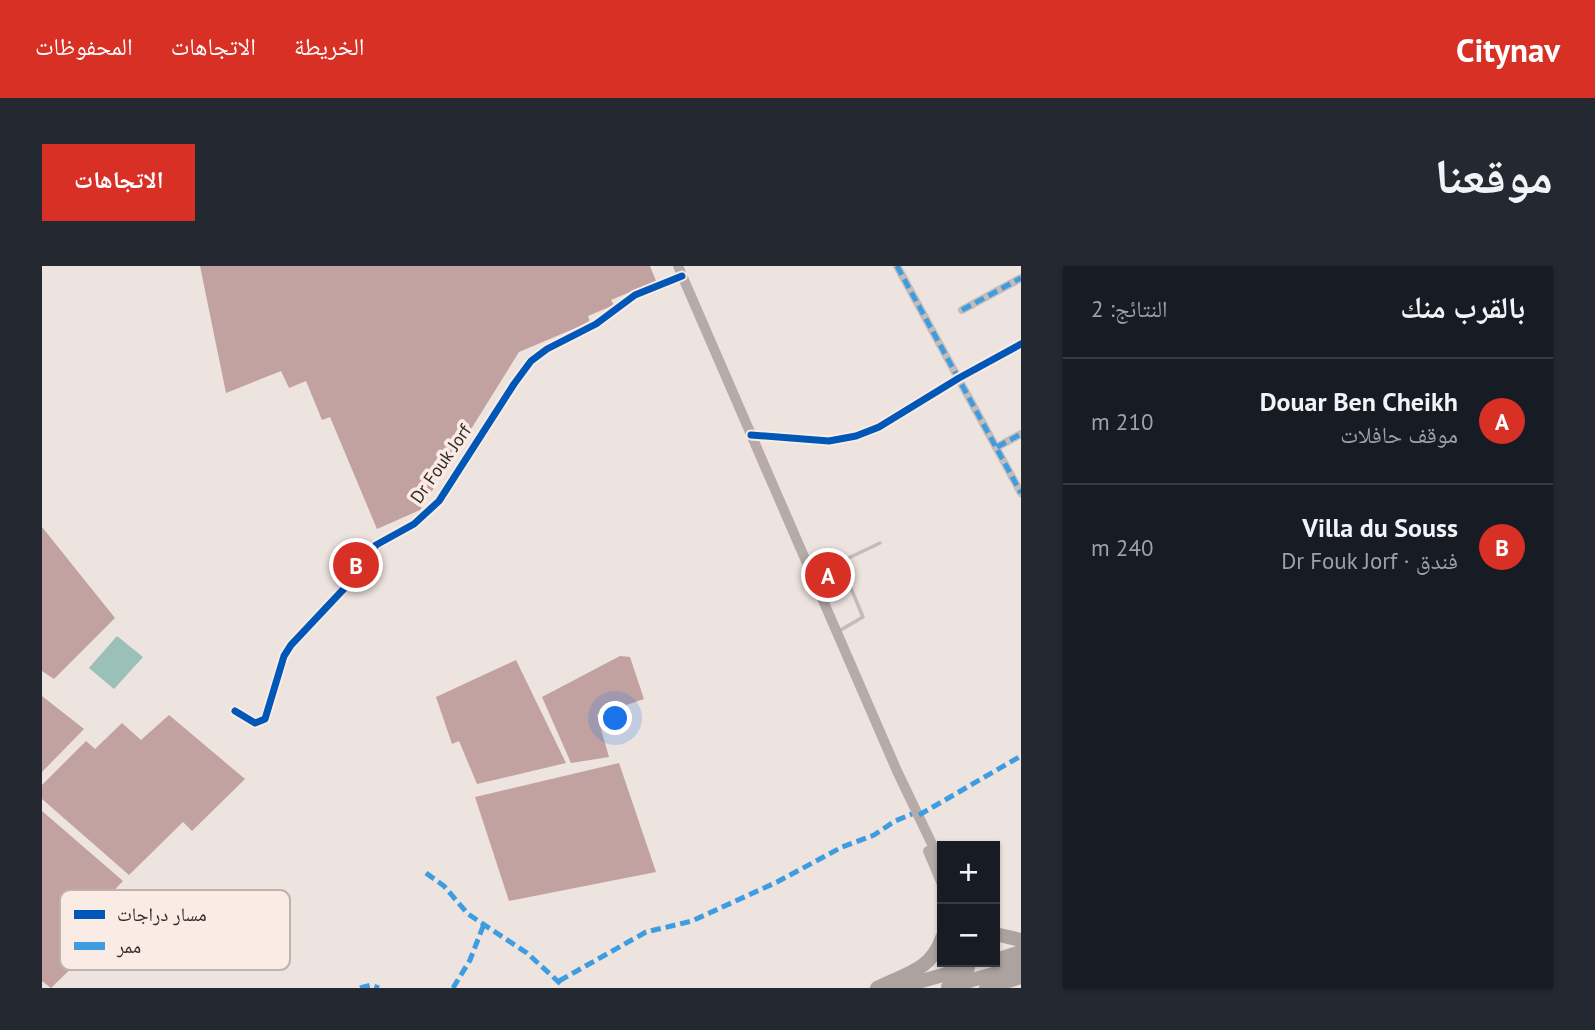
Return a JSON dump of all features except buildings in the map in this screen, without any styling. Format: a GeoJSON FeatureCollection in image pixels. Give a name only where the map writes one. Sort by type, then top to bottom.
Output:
{"type":"FeatureCollection","features":[{"type":"Feature","properties":{"kind":"highway"},"geometry":{"type":"LineString","coordinates":[[1000,935],[1021,940]]}},
{"type":"Feature","properties":{"kind":"highway"},"geometry":{"type":"LineString","coordinates":[[877,988],[922,967],[937,949]]}},
{"type":"Feature","properties":{"kind":"highway"},"geometry":{"type":"LineString","coordinates":[[1000,957],[1021,952]]}},
{"type":"Feature","properties":{"kind":"highway"},"geometry":{"type":"LineString","coordinates":[[946,987],[1021,965]]}},
{"type":"Feature","properties":{"kind":"highway"},"geometry":{"type":"LineString","coordinates":[[895,988],[961,967]]}},
{"type":"Feature","properties":{"kind":"highway"},"geometry":{"type":"LineString","coordinates":[[986,988],[1021,978]]}},
{"type":"Feature","properties":{"kind":"main road"},"geometry":{"type":"LineString","coordinates":[[680,271],[897,771],[937,855]]}},
{"type":"Feature","properties":{"kind":"main road"},"geometry":{"type":"LineString","coordinates":[[897,771],[937,872]]}},
{"type":"Feature","properties":{"kind":"main road"},"geometry":{"type":"LineString","coordinates":[[1000,960],[1011,974],[1011,988]]}},
{"type":"Feature","properties":{"kind":"main road"},"geometry":{"type":"LineString","coordinates":[[965,988],[964,977],[969,967]]}},
{"type":"Feature","properties":{"kind":"street"},"geometry":{"type":"LineString","coordinates":[[897,266],[1021,493]]}},
{"type":"Feature","properties":{"kind":"street","name":"Dr Fouk Jorf"},"geometry":{"type":"LineString","coordinates":[[235,711],[252,722],[265,719],[284,656],[291,645],[355,577],[376,545],[414,524],[439,501],[531,361],[547,349],[596,324],[635,295],[680,271]]}},
{"type":"Feature","properties":{"kind":"street"},"geometry":{"type":"LineString","coordinates":[[962,310],[1021,278]]}},
{"type":"Feature","properties":{"kind":"street"},"geometry":{"type":"LineString","coordinates":[[751,435],[830,441],[856,436],[879,427],[1021,344]]}},
{"type":"Feature","properties":{"kind":"street"},"geometry":{"type":"LineString","coordinates":[[997,447],[1021,434]]}},
{"type":"Feature","properties":{"kind":"street"},"geometry":{"type":"LineString","coordinates":[[1011,474],[1021,469]]}},
{"type":"Feature","properties":{"kind":"lane"},"geometry":{"type":"LineString","coordinates":[[812,575],[880,543]]}},
{"type":"Feature","properties":{"kind":"lane"},"geometry":{"type":"LineString","coordinates":[[837,632],[863,617],[840,562]]}},
{"type":"Feature","properties":{"kind":"water"},"geometry":{"type":"Polygon","coordinates":[[[117,636],[143,657],[114,689],[89,668],[117,636]]]}},
{"type":"Feature","properties":{"kind":"marked path"},"geometry":{"type":"LineString","coordinates":[[897,266],[1021,493]]}},
{"type":"Feature","properties":{"kind":"marked path"},"geometry":{"type":"LineString","coordinates":[[962,310],[1021,278]]}},
{"type":"Feature","properties":{"kind":"marked path"},"geometry":{"type":"LineString","coordinates":[[997,447],[1021,434]]}},
{"type":"Feature","properties":{"kind":"marked path"},"geometry":{"type":"LineString","coordinates":[[919,815],[1021,756]]}},
{"type":"Feature","properties":{"kind":"marked path"},"geometry":{"type":"LineString","coordinates":[[559,981],[646,932],[692,921],[777,882],[842,847],[874,835],[912,814]]}},
{"type":"Feature","properties":{"kind":"marked path"},"geometry":{"type":"LineString","coordinates":[[426,873],[444,886],[468,914],[527,953],[563,986]]}},
{"type":"Feature","properties":{"kind":"marked path"},"geometry":{"type":"LineString","coordinates":[[453,988],[470,960],[484,924]]}},
{"type":"Feature","properties":{"kind":"marked path"},"geometry":{"type":"LineString","coordinates":[[360,988],[371,985],[379,988]]}},
{"type":"Feature","properties":{"kind":"cycle path"},"geometry":{"type":"LineString","coordinates":[[235,711],[255,723],[265,719],[284,656],[291,645],[355,577],[376,545],[414,524],[439,501],[531,361],[547,349],[596,324],[635,295],[682,276]]}},
{"type":"Feature","properties":{"kind":"cycle path"},"geometry":{"type":"LineString","coordinates":[[751,435],[829,441],[856,436],[879,427],[1021,344]]}},
{"type":"Feature","properties":{"kind":"place","name":"Villa du Souss"},"geometry":{"type":"Point","coordinates":[356,565]}},
{"type":"Feature","properties":{"kind":"place","name":"Douar Ben Cheikh"},"geometry":{"type":"Point","coordinates":[828,575]}}]}
